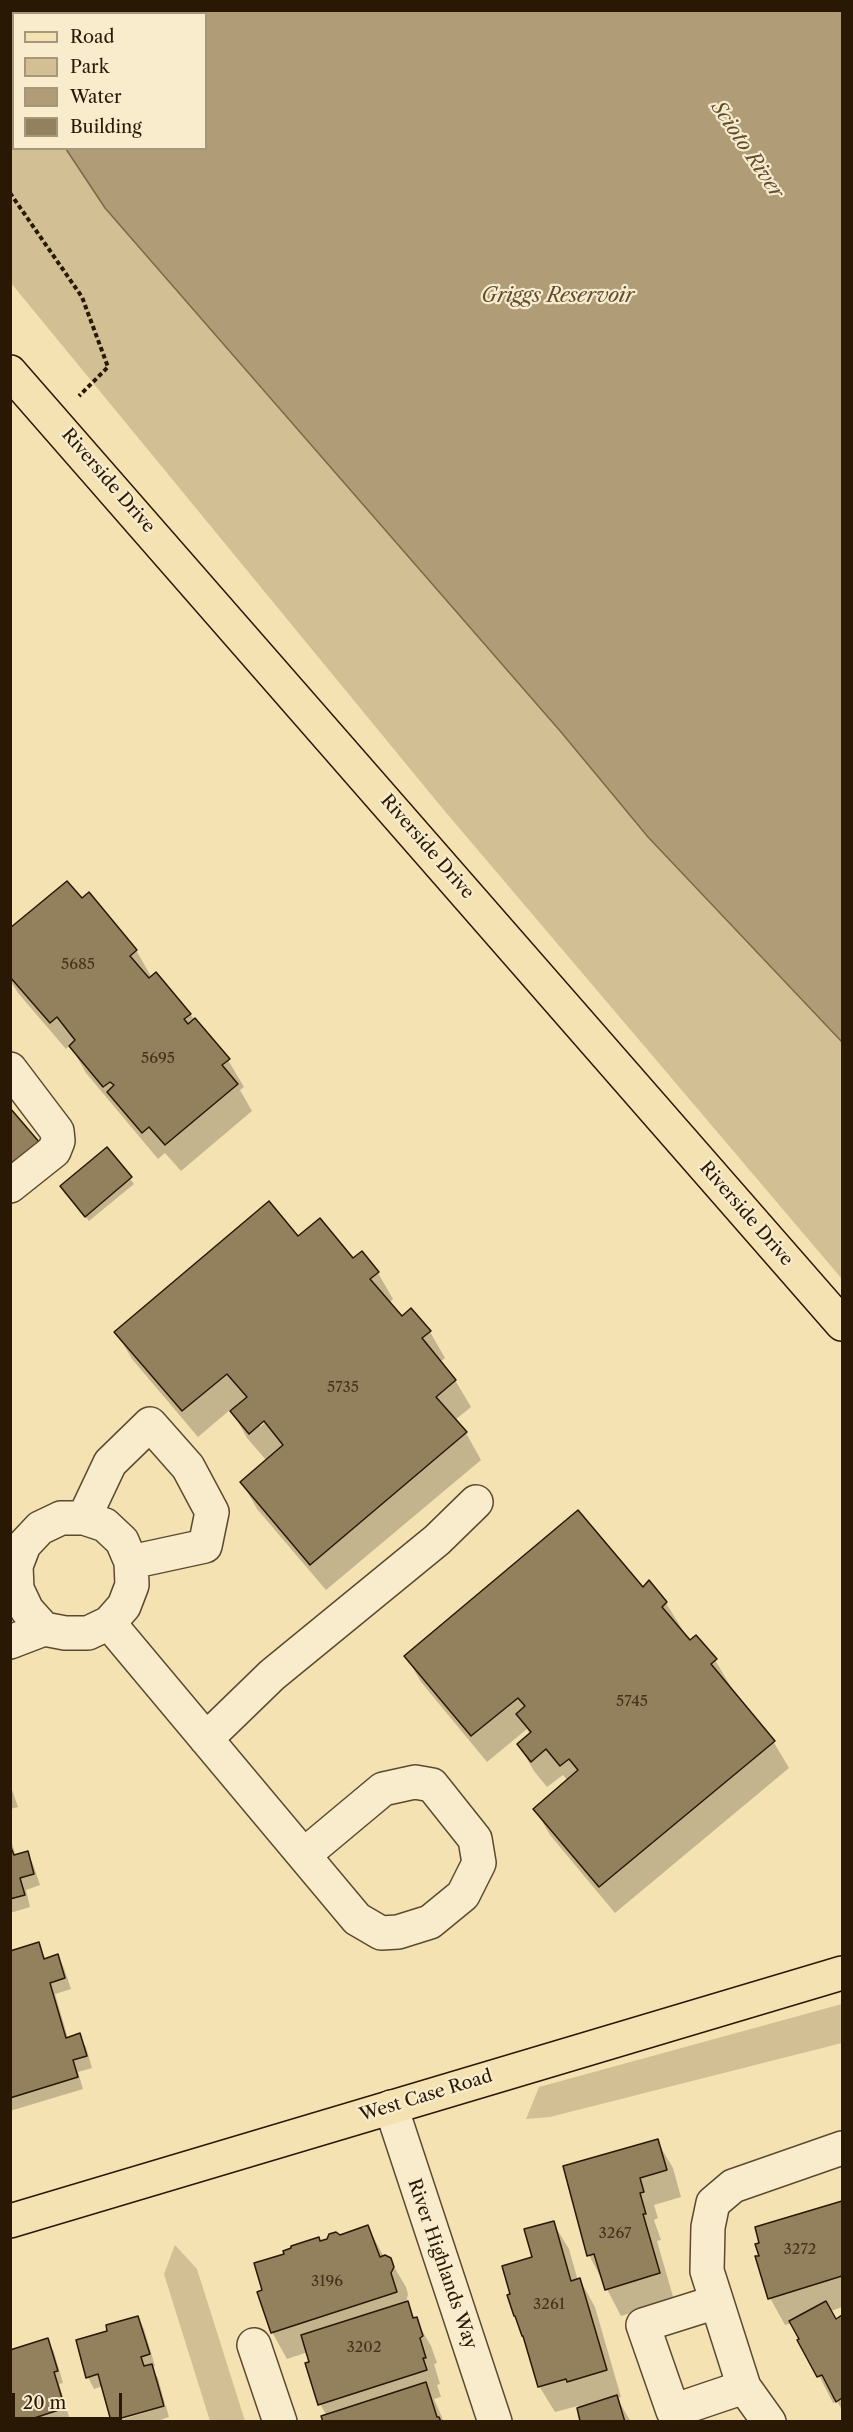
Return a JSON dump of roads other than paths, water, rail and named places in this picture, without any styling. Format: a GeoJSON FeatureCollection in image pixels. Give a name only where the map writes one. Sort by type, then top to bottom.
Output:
{"type":"FeatureCollection","features":[{"type":"Feature","properties":{"kind":"main road","name":"Riverside Drive"},"geometry":{"type":"LineString","coordinates":[[10,372],[55,420],[843,1324]]}},
{"type":"Feature","properties":{"kind":"main road","name":"West Case Road"},"geometry":{"type":"LineString","coordinates":[[10,2221],[843,1973]]}},
{"type":"Feature","properties":{"kind":"street"},"geometry":{"type":"LineString","coordinates":[[10,1069],[57,1131],[58,1141],[54,1151],[10,1186]]}},
{"type":"Feature","properties":{"kind":"street"},"geometry":{"type":"LineString","coordinates":[[84,1518],[110,1463],[150,1424],[188,1467],[212,1512],[205,1546],[132,1562]]}},
{"type":"Feature","properties":{"kind":"street"},"geometry":{"type":"LineString","coordinates":[[206,1739],[272,1675],[437,1540],[476,1502]]}},
{"type":"Feature","properties":{"kind":"street"},"geometry":{"type":"LineString","coordinates":[[10,1642],[44,1629],[65,1633],[88,1633],[109,1623],[124,1606],[132,1585],[132,1562],[122,1541],[105,1526],[84,1518],[61,1518],[40,1528],[24,1545],[16,1566],[14,1591],[44,1629]]}},
{"type":"Feature","properties":{"kind":"street"},"geometry":{"type":"LineString","coordinates":[[109,1623],[357,1919],[381,1933],[398,1932],[430,1922],[463,1895],[479,1863],[476,1839],[432,1785],[415,1782],[383,1789],[304,1855]]}},
{"type":"Feature","properties":{"kind":"street","name":"River Highlands Way"},"geometry":{"type":"LineString","coordinates":[[390,2107],[495,2421]]}},
{"type":"Feature","properties":{"kind":"street"},"geometry":{"type":"LineString","coordinates":[[769,2421],[744,2387],[707,2271],[708,2227],[713,2203],[733,2186],[843,2148]]}},
{"type":"Feature","properties":{"kind":"street"},"geometry":{"type":"LineString","coordinates":[[716,2302],[643,2325],[673,2411],[744,2387]]}},
{"type":"Feature","properties":{"kind":"street"},"geometry":{"type":"LineString","coordinates":[[254,2344],[280,2421]]}},
{"type":"Feature","properties":{"kind":"water","name":"Griggs Reservoir"},"geometry":{"type":"Polygon","coordinates":[[[11,10],[842,11],[842,1042],[648,837],[561,732],[105,208],[67,150],[207,150],[207,12],[12,12],[12,65],[11,10]]]}},
{"type":"Feature","properties":{"kind":"water label","name":"Scioto River"},"geometry":{"type":"Point","coordinates":[747,150]}}]}
